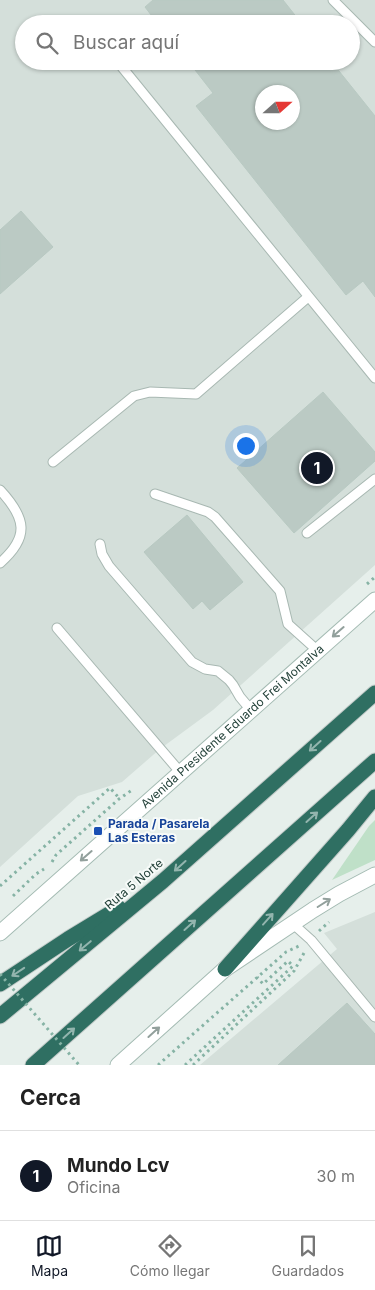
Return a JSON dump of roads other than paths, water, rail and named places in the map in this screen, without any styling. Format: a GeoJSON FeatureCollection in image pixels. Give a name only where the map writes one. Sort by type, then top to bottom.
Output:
{"type":"FeatureCollection","features":[{"type":"Feature","properties":{"kind":"highway","name":"Ruta 5 Norte"},"geometry":{"type":"LineString","coordinates":[[0,1016],[163,881],[375,693]]}},
{"type":"Feature","properties":{"kind":"highway"},"geometry":{"type":"LineString","coordinates":[[32,1065],[375,761]]}},
{"type":"Feature","properties":{"kind":"highway"},"geometry":{"type":"LineString","coordinates":[[225,969],[343,837],[375,797]]}},
{"type":"Feature","properties":{"kind":"highway"},"geometry":{"type":"LineString","coordinates":[[0,984],[68,939],[163,881]]}},
{"type":"Feature","properties":{"kind":"main road","name":"Avenida Presidente Eduardo Frei Montalva"},"geometry":{"type":"LineString","coordinates":[[0,932],[375,600]]}},
{"type":"Feature","properties":{"kind":"main road"},"geometry":{"type":"LineString","coordinates":[[118,1065],[225,969],[292,923],[339,894],[375,875]]}},
{"type":"Feature","properties":{"kind":"lane"},"geometry":{"type":"LineString","coordinates":[[333,0],[348,15]]}},
{"type":"Feature","properties":{"kind":"lane"},"geometry":{"type":"LineString","coordinates":[[360,27],[375,42]]}},
{"type":"Feature","properties":{"kind":"lane"},"geometry":{"type":"LineString","coordinates":[[124,70],[375,378]]}},
{"type":"Feature","properties":{"kind":"lane"},"geometry":{"type":"LineString","coordinates":[[54,462],[134,396],[150,392],[196,394],[308,297]]}},
{"type":"Feature","properties":{"kind":"lane"},"geometry":{"type":"LineString","coordinates":[[307,533],[375,479]]}},
{"type":"Feature","properties":{"kind":"lane"},"geometry":{"type":"LineString","coordinates":[[0,490],[17,510],[21,529],[16,546],[0,563]]}},
{"type":"Feature","properties":{"kind":"lane"},"geometry":{"type":"LineString","coordinates":[[155,494],[208,512],[215,517],[280,591],[288,624],[318,650]]}},
{"type":"Feature","properties":{"kind":"lane"},"geometry":{"type":"LineString","coordinates":[[100,544],[102,554],[109,566],[192,662],[205,669],[218,671],[229,680],[251,710]]}},
{"type":"Feature","properties":{"kind":"lane"},"geometry":{"type":"LineString","coordinates":[[57,628],[181,773]]}},
{"type":"Feature","properties":{"kind":"lane"},"geometry":{"type":"LineString","coordinates":[[292,923],[310,940],[375,1017]]}},
{"type":"Feature","properties":{"kind":"place","name":"Mundo Lcv"},"geometry":{"type":"Point","coordinates":[317,468]}},
{"type":"Feature","properties":{"kind":"place","name":"Parada / Pasarela Las Esteras"},"geometry":{"type":"Point","coordinates":[98,831]}}]}
